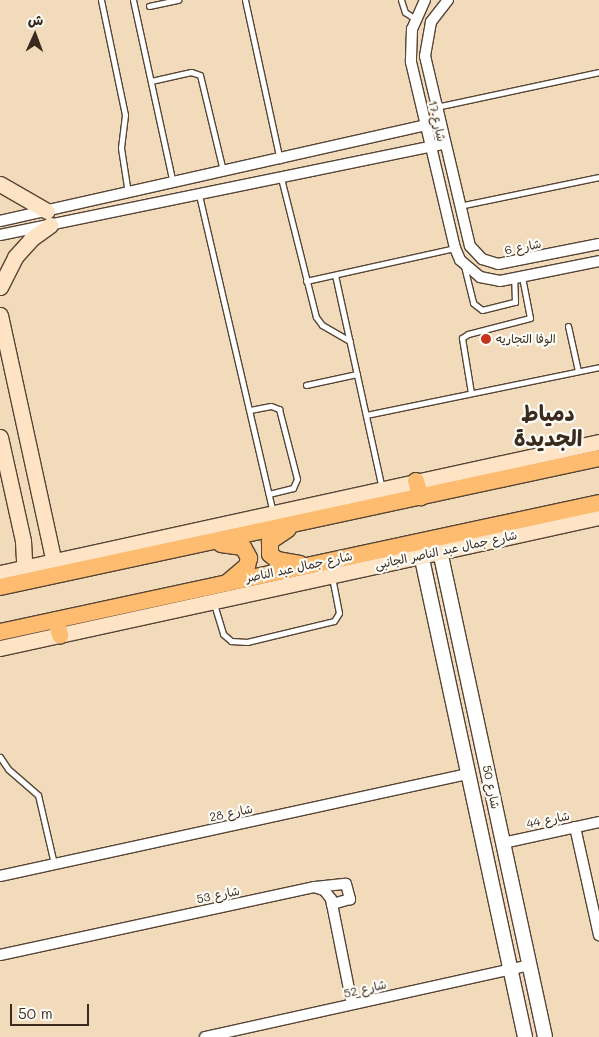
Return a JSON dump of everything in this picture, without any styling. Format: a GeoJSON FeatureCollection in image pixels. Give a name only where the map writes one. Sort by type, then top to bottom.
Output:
{"type":"FeatureCollection","features":[{"type":"Feature","properties":{"kind":"main road"},"geometry":{"type":"LineString","coordinates":[[0,184],[49,218],[15,257],[0,288]]}},
{"type":"Feature","properties":{"kind":"main road"},"geometry":{"type":"LineString","coordinates":[[0,315],[55,568]]}},
{"type":"Feature","properties":{"kind":"main road"},"geometry":{"type":"LineString","coordinates":[[0,437],[23,541],[25,575]]}},
{"type":"Feature","properties":{"kind":"main road"},"geometry":{"type":"LineString","coordinates":[[55,568],[208,542],[299,523],[418,489],[599,442]]}},
{"type":"Feature","properties":{"kind":"main road"},"geometry":{"type":"LineString","coordinates":[[0,587],[25,575],[273,512],[382,488],[418,489],[599,458]]}},
{"type":"Feature","properties":{"kind":"main road","name":"شارع جمال عبد الناصر"},"geometry":{"type":"LineString","coordinates":[[0,632],[58,628],[307,565],[439,544],[599,503]]}},
{"type":"Feature","properties":{"kind":"main road","name":"شارع جمال عبد الناصر الجانبى"},"geometry":{"type":"LineString","coordinates":[[439,544],[599,517]]}},
{"type":"Feature","properties":{"kind":"main road"},"geometry":{"type":"LineString","coordinates":[[299,523],[273,538],[269,550],[277,560],[307,565]]}},
{"type":"Feature","properties":{"kind":"main road"},"geometry":{"type":"LineString","coordinates":[[208,542],[239,546],[248,554],[246,566],[226,584]]}},
{"type":"Feature","properties":{"kind":"main road","name":"شارع جمال عبد الناصر الجانبى"},"geometry":{"type":"LineString","coordinates":[[0,648],[58,628],[214,601],[331,575],[420,548]]}},
{"type":"Feature","properties":{"kind":"main road"},"geometry":{"type":"LineString","coordinates":[[0,573],[25,575]]}},
{"type":"Feature","properties":{"kind":"street","name":"شارع 17"},"geometry":{"type":"LineString","coordinates":[[425,0],[415,19],[411,62],[455,248]]}},
{"type":"Feature","properties":{"kind":"street","name":"شارع 17"},"geometry":{"type":"LineString","coordinates":[[448,0],[431,22],[425,47],[435,107],[458,206]]}},
{"type":"Feature","properties":{"kind":"street"},"geometry":{"type":"LineString","coordinates":[[0,235],[128,193],[280,160],[439,122]]}},
{"type":"Feature","properties":{"kind":"street"},"geometry":{"type":"LineString","coordinates":[[0,221],[49,218],[199,194],[444,144]]}},
{"type":"Feature","properties":{"kind":"street","name":"شارع 6"},"geometry":{"type":"LineString","coordinates":[[458,206],[470,246],[477,255],[492,264],[510,263],[599,244]]}},
{"type":"Feature","properties":{"kind":"street"},"geometry":{"type":"LineString","coordinates":[[455,248],[464,266],[486,280],[518,278],[599,261]]}},
{"type":"Feature","properties":{"kind":"street","name":"شارع 50"},"geometry":{"type":"LineString","coordinates":[[439,544],[545,1037]]}},
{"type":"Feature","properties":{"kind":"street","name":"شارع 50"},"geometry":{"type":"LineString","coordinates":[[420,548],[525,1037]]}},
{"type":"Feature","properties":{"kind":"street","name":"شارع 28"},"geometry":{"type":"LineString","coordinates":[[0,876],[468,774]]}},
{"type":"Feature","properties":{"kind":"street","name":"شارع 44"},"geometry":{"type":"LineString","coordinates":[[503,843],[599,822]]}},
{"type":"Feature","properties":{"kind":"street"},"geometry":{"type":"LineString","coordinates":[[575,827],[599,935]]}},
{"type":"Feature","properties":{"kind":"street","name":"شارع 53"},"geometry":{"type":"LineString","coordinates":[[0,954],[314,887],[346,884],[350,899],[332,904]]}},
{"type":"Feature","properties":{"kind":"street"},"geometry":{"type":"LineString","coordinates":[[314,887],[324,890],[332,904],[352,1004]]}},
{"type":"Feature","properties":{"kind":"street","name":"شارع 52"},"geometry":{"type":"LineString","coordinates":[[206,1037],[529,965]]}},
{"type":"Feature","properties":{"kind":"lane"},"geometry":{"type":"LineString","coordinates":[[101,0],[125,115],[121,148],[128,193]]}},
{"type":"Feature","properties":{"kind":"lane"},"geometry":{"type":"LineString","coordinates":[[133,0],[173,183]]}},
{"type":"Feature","properties":{"kind":"lane"},"geometry":{"type":"LineString","coordinates":[[149,6],[178,0]]}},
{"type":"Feature","properties":{"kind":"lane"},"geometry":{"type":"LineString","coordinates":[[245,0],[280,160]]}},
{"type":"Feature","properties":{"kind":"lane"},"geometry":{"type":"LineString","coordinates":[[401,0],[405,12],[415,19]]}},
{"type":"Feature","properties":{"kind":"lane"},"geometry":{"type":"LineString","coordinates":[[151,81],[191,72],[200,75],[223,172]]}},
{"type":"Feature","properties":{"kind":"lane"},"geometry":{"type":"LineString","coordinates":[[435,107],[599,72]]}},
{"type":"Feature","properties":{"kind":"lane"},"geometry":{"type":"LineString","coordinates":[[458,206],[599,177]]}},
{"type":"Feature","properties":{"kind":"lane"},"geometry":{"type":"LineString","coordinates":[[281,178],[306,281],[319,322],[350,341]]}},
{"type":"Feature","properties":{"kind":"lane"},"geometry":{"type":"LineString","coordinates":[[199,194],[273,512]]}},
{"type":"Feature","properties":{"kind":"lane"},"geometry":{"type":"LineString","coordinates":[[306,281],[455,248]]}},
{"type":"Feature","properties":{"kind":"lane"},"geometry":{"type":"LineString","coordinates":[[464,266],[474,303],[482,310],[515,302],[518,278]]}},
{"type":"Feature","properties":{"kind":"lane"},"geometry":{"type":"LineString","coordinates":[[335,275],[382,488]]}},
{"type":"Feature","properties":{"kind":"lane"},"geometry":{"type":"LineString","coordinates":[[471,393],[462,338],[468,334],[530,318],[518,278]]}},
{"type":"Feature","properties":{"kind":"lane"},"geometry":{"type":"LineString","coordinates":[[568,326],[578,371]]}},
{"type":"Feature","properties":{"kind":"lane"},"geometry":{"type":"LineString","coordinates":[[366,415],[599,366]]}},
{"type":"Feature","properties":{"kind":"lane"},"geometry":{"type":"LineString","coordinates":[[306,385],[357,374]]}},
{"type":"Feature","properties":{"kind":"lane"},"geometry":{"type":"LineString","coordinates":[[250,410],[271,406],[279,409],[297,479],[293,488],[269,494]]}},
{"type":"Feature","properties":{"kind":"lane"},"geometry":{"type":"LineString","coordinates":[[214,601],[223,634],[232,641],[247,642],[334,621],[338,609],[331,575]]}},
{"type":"Feature","properties":{"kind":"lane"},"geometry":{"type":"LineString","coordinates":[[0,757],[8,768],[38,795],[54,864]]}},
{"type":"Feature","properties":{"kind":"place","name":"الوفا التجاريه"},"geometry":{"type":"Point","coordinates":[486,339]}},
{"type":"Feature","properties":{"kind":"district","name":"دمياط الجديدة"},"geometry":{"type":"Point","coordinates":[548,425]}}]}
